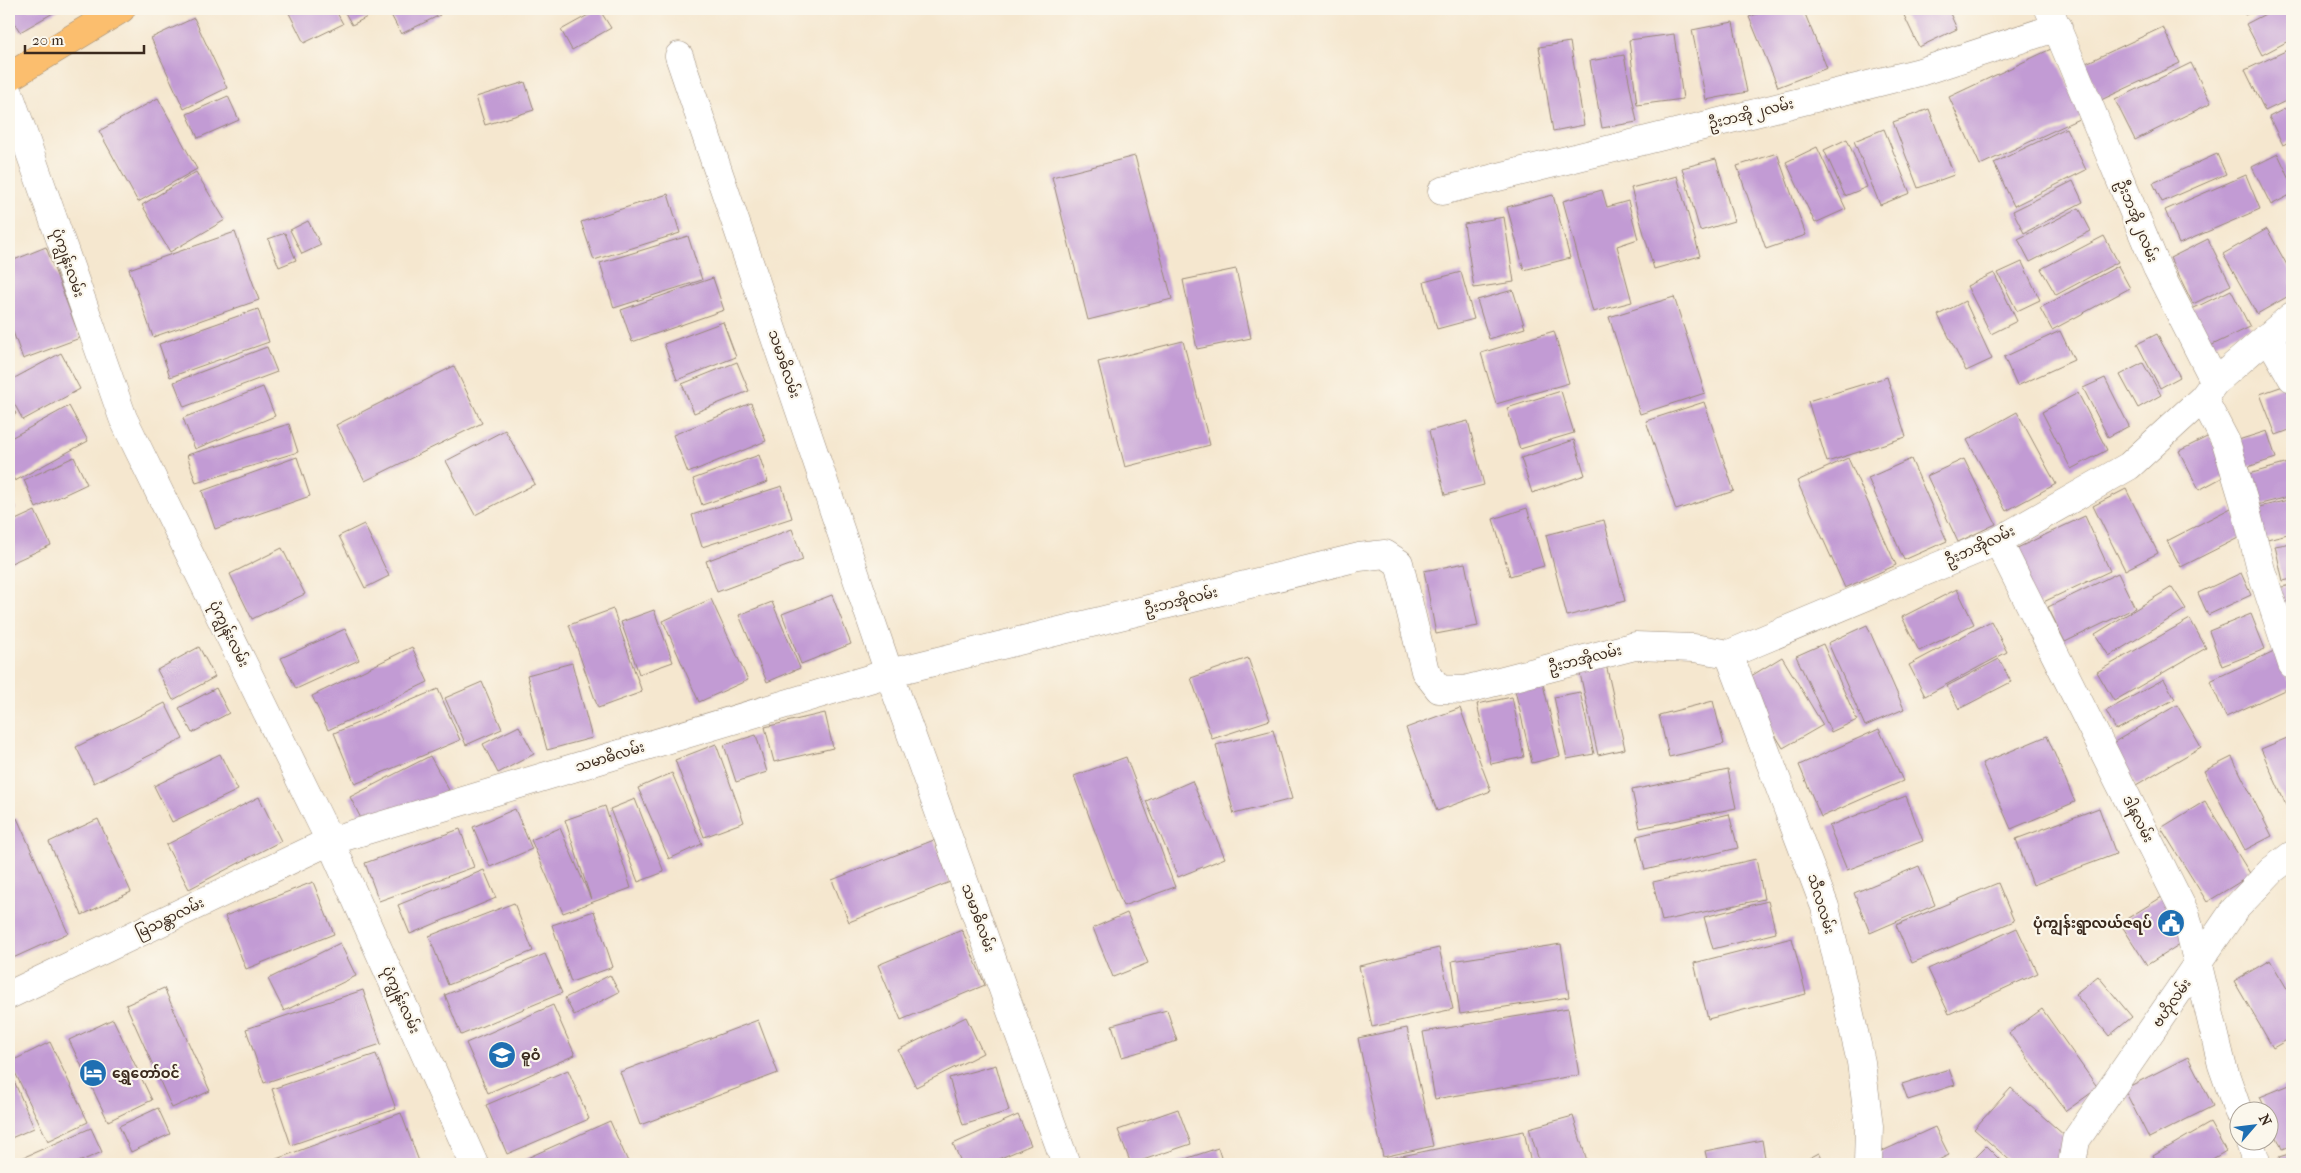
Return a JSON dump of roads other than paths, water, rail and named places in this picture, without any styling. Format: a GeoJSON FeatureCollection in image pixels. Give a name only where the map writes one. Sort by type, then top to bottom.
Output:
{"type":"FeatureCollection","features":[{"type":"Feature","properties":{"kind":"main road"},"geometry":{"type":"LineString","coordinates":[[9,77],[121,9]]}},
{"type":"Feature","properties":{"kind":"street","name":"ဦးဘအို ၂လမ်း"},"geometry":{"type":"LineString","coordinates":[[1442,191],[1920,72],[2053,18],[2209,390],[2244,502],[2261,570],[2292,664]]}},
{"type":"Feature","properties":{"kind":"street","name":"သမာဓိလမ်း"},"geometry":{"type":"LineString","coordinates":[[679,56],[888,673],[1066,1164]]}},
{"type":"Feature","properties":{"kind":"street","name":"ပုံကျွန်းလမ်း"},"geometry":{"type":"LineString","coordinates":[[9,93],[123,418],[330,841],[474,1164]]}},
{"type":"Feature","properties":{"kind":"street","name":"ဦးဘအိုလမ်း"},"geometry":{"type":"LineString","coordinates":[[888,673],[1359,557],[1385,554],[1400,563],[1425,671],[1439,689],[1464,690],[1635,646],[1694,648],[1729,654],[1998,541],[2129,466],[2209,390],[2292,316]]}},
{"type":"Feature","properties":{"kind":"street"},"geometry":{"type":"LineString","coordinates":[[2268,336],[2292,378]]}},
{"type":"Feature","properties":{"kind":"street","name":"ဒါနလမ်း"},"geometry":{"type":"LineString","coordinates":[[1998,541],[2186,915],[2222,1066],[2234,1100]]}},
{"type":"Feature","properties":{"kind":"street","name":"သီလလမ်း"},"geometry":{"type":"LineString","coordinates":[[1729,654],[1825,907],[1861,1062],[1869,1126],[1868,1164]]}},
{"type":"Feature","properties":{"kind":"street","name":"သမာဓိလမ်း"},"geometry":{"type":"LineString","coordinates":[[330,841],[888,673]]}},
{"type":"Feature","properties":{"kind":"street","name":"မြသန္တာလမ်း"},"geometry":{"type":"LineString","coordinates":[[9,995],[330,841]]}},
{"type":"Feature","properties":{"kind":"street","name":"ဗဟိုလမ်း"},"geometry":{"type":"LineString","coordinates":[[2072,1164],[2076,1140],[2235,909],[2272,870],[2292,855]]}},
{"type":"Feature","properties":{"kind":"street"},"geometry":{"type":"LineString","coordinates":[[2252,1150],[2257,1164]]}},
{"type":"Feature","properties":{"kind":"place","name":"ပုံကျွန်းရွာလယ်ဇရပ်"},"geometry":{"type":"Point","coordinates":[2171,923]}},
{"type":"Feature","properties":{"kind":"place","name":"ဓူဝံ"},"geometry":{"type":"Point","coordinates":[502,1055]}},
{"type":"Feature","properties":{"kind":"place","name":"ရွှေတော်ဝင်"},"geometry":{"type":"Point","coordinates":[93,1073]}}]}
